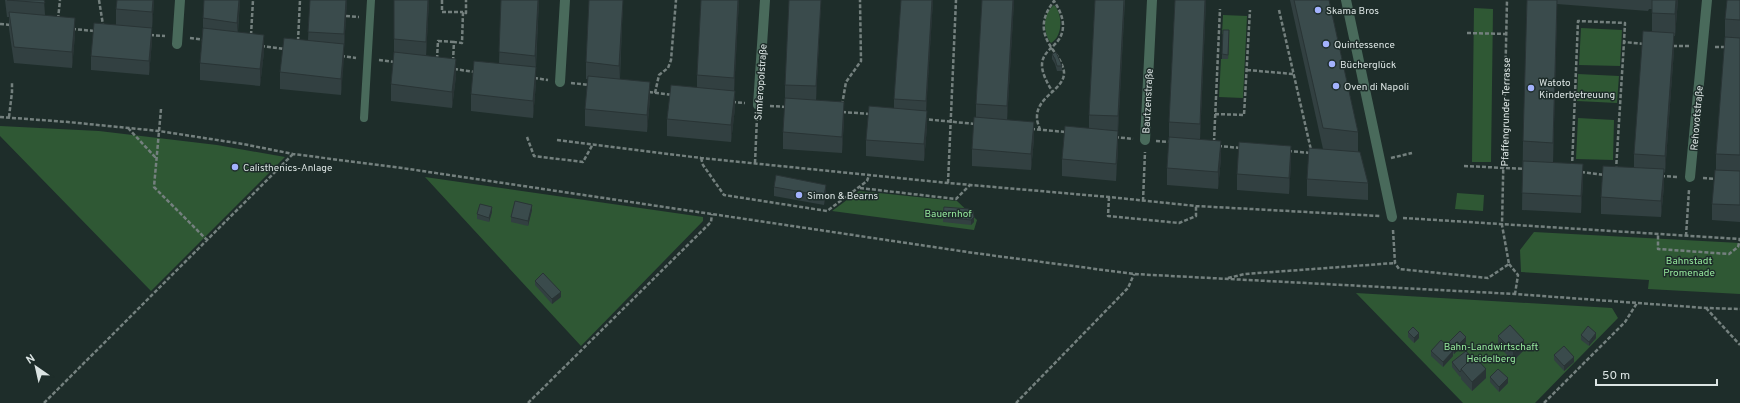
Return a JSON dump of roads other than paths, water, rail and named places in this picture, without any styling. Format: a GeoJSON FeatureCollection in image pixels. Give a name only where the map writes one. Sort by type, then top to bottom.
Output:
{"type":"FeatureCollection","features":[{"type":"Feature","properties":{"kind":"street"},"geometry":{"type":"LineString","coordinates":[[177,44],[180,0]]}},
{"type":"Feature","properties":{"kind":"street"},"geometry":{"type":"LineString","coordinates":[[560,82],[565,0]]}},
{"type":"Feature","properties":{"kind":"street","name":"Simferopolstraße"},"geometry":{"type":"LineString","coordinates":[[758,105],[765,0]]}},
{"type":"Feature","properties":{"kind":"street","name":"Bautzenstraße"},"geometry":{"type":"LineString","coordinates":[[1145,140],[1152,0]]}},
{"type":"Feature","properties":{"kind":"street"},"geometry":{"type":"LineString","coordinates":[[1346,0],[1392,217]]}},
{"type":"Feature","properties":{"kind":"street","name":"Rehovotstraße"},"geometry":{"type":"LineString","coordinates":[[1690,177],[1707,0]]}},
{"type":"Feature","properties":{"kind":"lane"},"geometry":{"type":"LineString","coordinates":[[364,118],[371,0]]}},
{"type":"Feature","properties":{"kind":"place","name":"Skama Bros"},"geometry":{"type":"Point","coordinates":[1318,10]}},
{"type":"Feature","properties":{"kind":"place","name":"Quintessence"},"geometry":{"type":"Point","coordinates":[1326,44]}},
{"type":"Feature","properties":{"kind":"place","name":"Bücherglück"},"geometry":{"type":"Point","coordinates":[1332,64]}},
{"type":"Feature","properties":{"kind":"place","name":"Oven di Napoli"},"geometry":{"type":"Point","coordinates":[1336,86]}},
{"type":"Feature","properties":{"kind":"place","name":"Watoto Kinderbetreuung"},"geometry":{"type":"Point","coordinates":[1531,88]}},
{"type":"Feature","properties":{"kind":"place","name":"Calisthenics-Anlage"},"geometry":{"type":"Point","coordinates":[235,167]}},
{"type":"Feature","properties":{"kind":"place","name":"Simon & Bearns"},"geometry":{"type":"Point","coordinates":[799,195]}},
{"type":"Feature","properties":{"kind":"park label","name":"Bauernhof"},"geometry":{"type":"Point","coordinates":[948,213]}},
{"type":"Feature","properties":{"kind":"park label","name":"Bahnstadt Promenade"},"geometry":{"type":"Point","coordinates":[1689,266]}},
{"type":"Feature","properties":{"kind":"park label","name":"Bahn-Landwirtschaft Heidelberg"},"geometry":{"type":"Point","coordinates":[1491,352]}}]}
